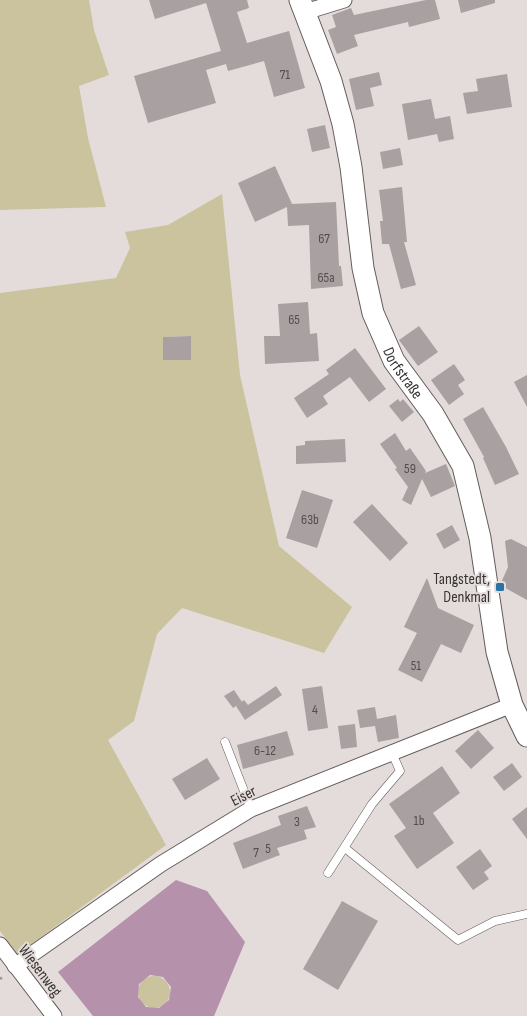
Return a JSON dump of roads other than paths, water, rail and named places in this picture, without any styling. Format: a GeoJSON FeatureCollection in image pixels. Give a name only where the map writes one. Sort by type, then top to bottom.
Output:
{"type":"FeatureCollection","features":[{"type":"Feature","properties":{"kind":"main road","name":"Dorfstraße"},"geometry":{"type":"LineString","coordinates":[[302,6],[331,81],[343,124],[351,166],[363,268],[373,313],[394,361],[434,414],[463,466],[480,538],[497,652],[512,705],[527,736]]}},
{"type":"Feature","properties":{"kind":"street"},"geometry":{"type":"LineString","coordinates":[[302,6],[344,0]]}},
{"type":"Feature","properties":{"kind":"street","name":"Eiser"},"geometry":{"type":"LineString","coordinates":[[15,966],[161,864],[251,809],[512,705]]}},
{"type":"Feature","properties":{"kind":"street","name":"Wiesenweg"},"geometry":{"type":"LineString","coordinates":[[0,945],[54,1016]]}},
{"type":"Feature","properties":{"kind":"lane"},"geometry":{"type":"LineString","coordinates":[[225,742],[251,809]]}},
{"type":"Feature","properties":{"kind":"lane"},"geometry":{"type":"LineString","coordinates":[[328,873],[372,804],[400,771],[392,753]]}},
{"type":"Feature","properties":{"kind":"lane"},"geometry":{"type":"LineString","coordinates":[[344,848],[458,940],[495,921],[527,914]]}},
{"type":"Feature","properties":{"kind":"place","name":"Tangstedt, Denkmal"},"geometry":{"type":"Point","coordinates":[500,587]}}]}
